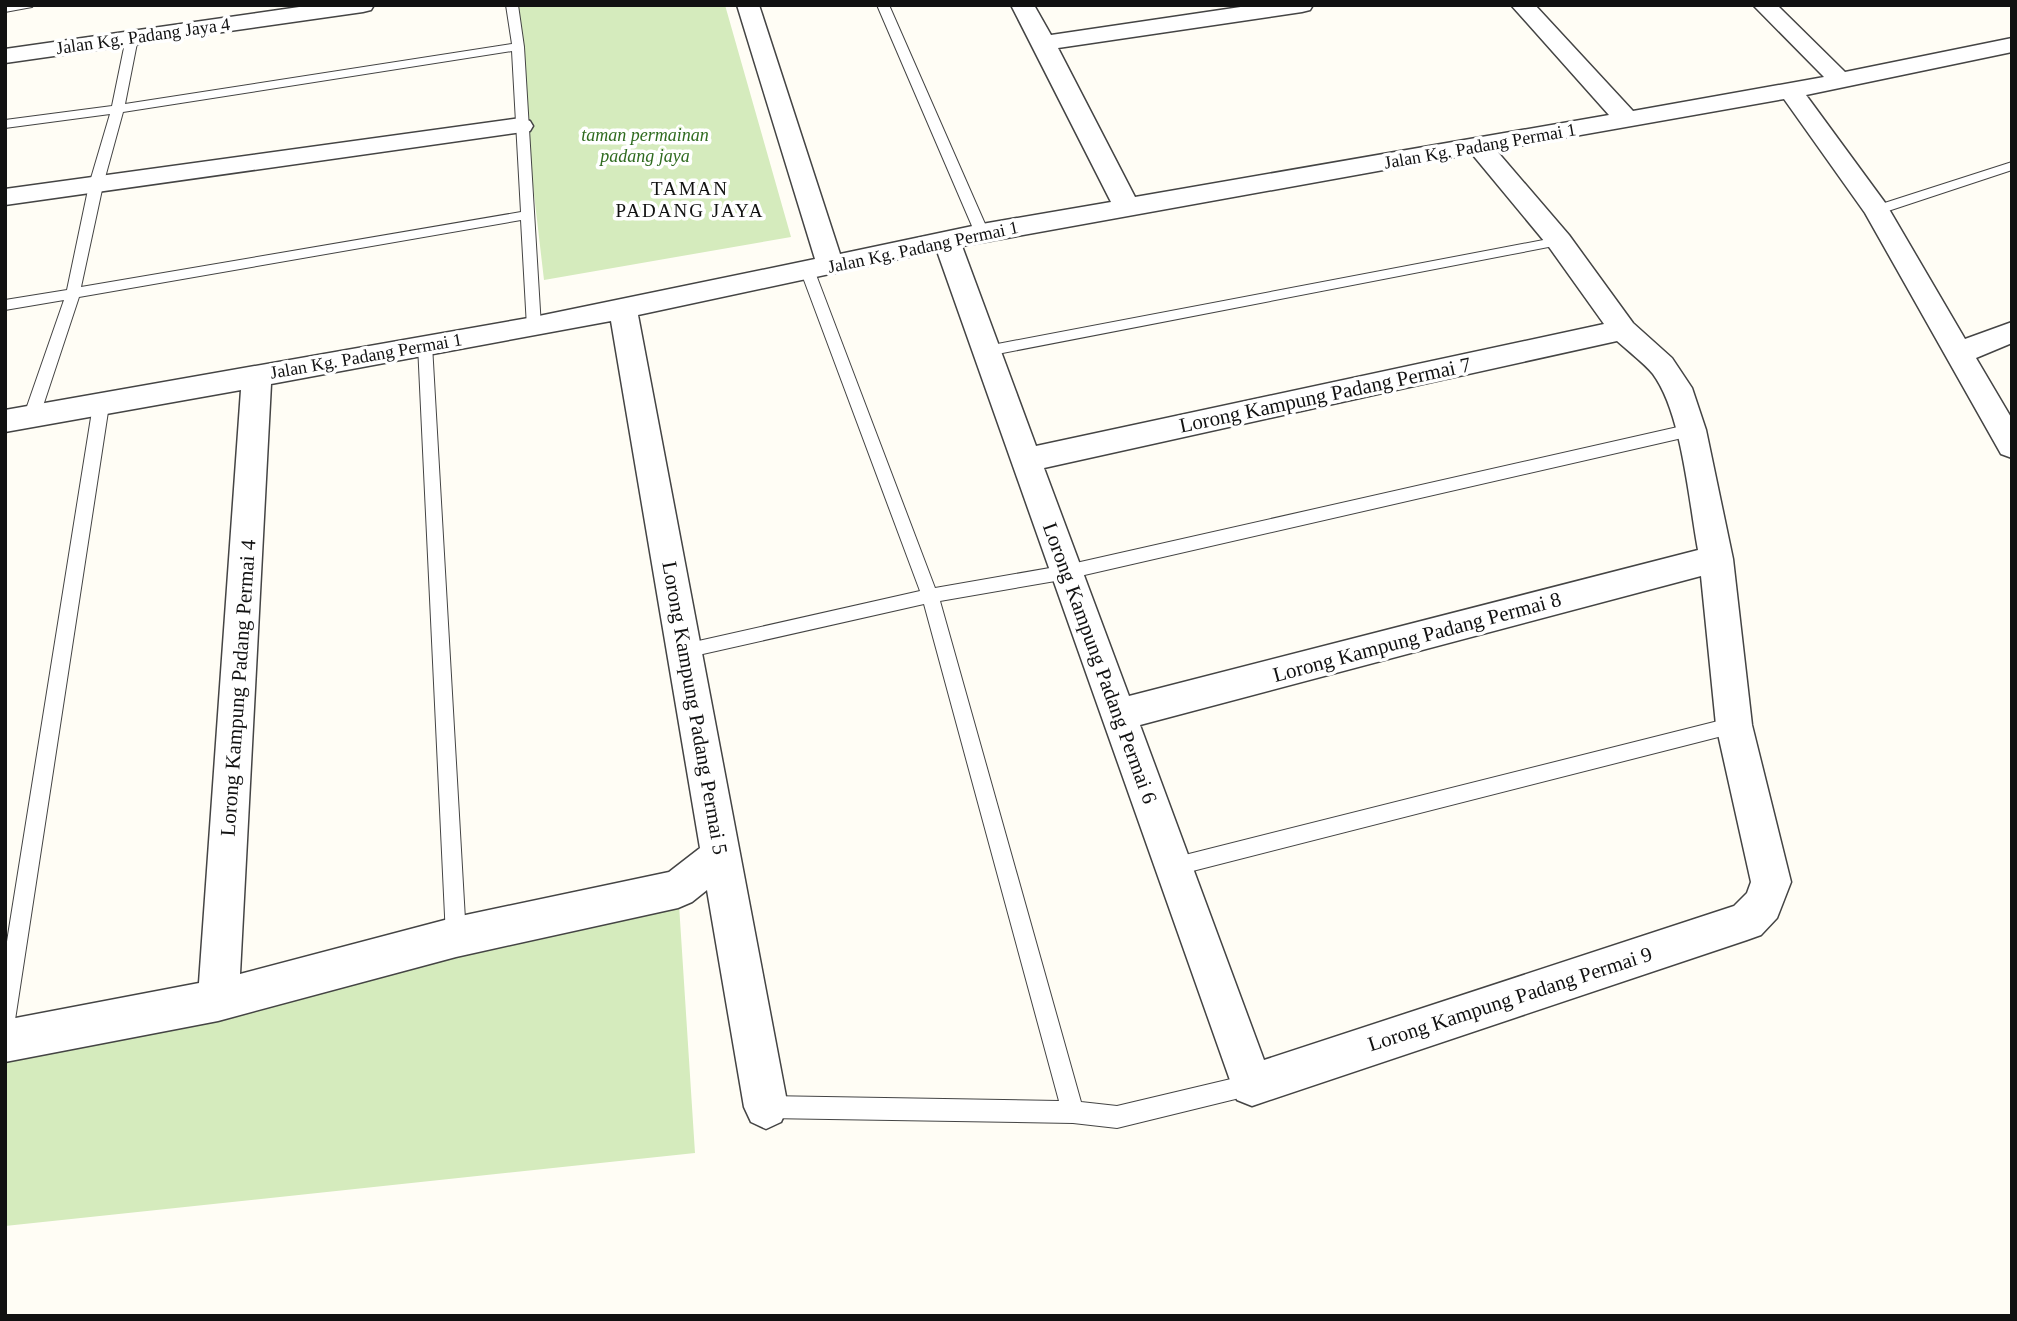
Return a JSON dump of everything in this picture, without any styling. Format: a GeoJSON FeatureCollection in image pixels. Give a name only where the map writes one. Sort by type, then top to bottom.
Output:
{"type":"FeatureCollection","features":[{"type":"Feature","properties":{"kind":"street","name":"Jalan Kg. Padang Jaya 4"},"geometry":{"type":"LineString","coordinates":[[5,56],[363,5]]}},
{"type":"Feature","properties":{"kind":"street"},"geometry":{"type":"LineString","coordinates":[[748,5],[819,268]]}},
{"type":"Feature","properties":{"kind":"street"},"geometry":{"type":"LineString","coordinates":[[1022,5],[1127,208]]}},
{"type":"Feature","properties":{"kind":"street"},"geometry":{"type":"LineString","coordinates":[[1044,43],[1302,5]]}},
{"type":"Feature","properties":{"kind":"street"},"geometry":{"type":"LineString","coordinates":[[1522,5],[1628,120]]}},
{"type":"Feature","properties":{"kind":"street"},"geometry":{"type":"LineString","coordinates":[[1764,5],[1840,79]]}},
{"type":"Feature","properties":{"kind":"street","name":"Jalan Kg. Padang Permai 1"},"geometry":{"type":"LineString","coordinates":[[5,421],[534,327],[982,233],[1791,91],[2012,45]]}},
{"type":"Feature","properties":{"kind":"street"},"geometry":{"type":"LineString","coordinates":[[1791,91],[1877,210],[2012,446]]}},
{"type":"Feature","properties":{"kind":"street"},"geometry":{"type":"LineString","coordinates":[[5,197],[521,126]]}},
{"type":"Feature","properties":{"kind":"street"},"geometry":{"type":"LineString","coordinates":[[1479,146],[1559,241],[1623,330],[1662,365],[1677,388],[1691,430],[1716,559],[1734,725]]}},
{"type":"Feature","properties":{"kind":"street","name":"Lorong Kampung Padang Permai 6"},"geometry":{"type":"LineString","coordinates":[[947,242],[1252,1085]]}},
{"type":"Feature","properties":{"kind":"street","name":"Lorong Kampung Padang Permai 5"},"geometry":{"type":"LineString","coordinates":[[623,308],[766,1107]]}},
{"type":"Feature","properties":{"kind":"street","name":"Lorong Kampung Padang Permai 7"},"geometry":{"type":"LineString","coordinates":[[1026,460],[1623,330]]}},
{"type":"Feature","properties":{"kind":"street"},"geometry":{"type":"LineString","coordinates":[[1959,353],[2012,332]]}},
{"type":"Feature","properties":{"kind":"street","name":"Lorong Kampung Padang Permai 4"},"geometry":{"type":"LineString","coordinates":[[218,1000],[257,375]]}},
{"type":"Feature","properties":{"kind":"street","name":"Lorong Kampung Padang Permai 8"},"geometry":{"type":"LineString","coordinates":[[1118,715],[1716,559]]}},
{"type":"Feature","properties":{"kind":"street","name":"Lorong Kampung Padang Permai 9"},"geometry":{"type":"LineString","coordinates":[[1252,1085],[1747,921],[1763,905],[1771,882],[1734,725]]}},
{"type":"Feature","properties":{"kind":"street"},"geometry":{"type":"LineString","coordinates":[[5,1041],[218,1000],[456,937],[678,889],[722,854]]}},
{"type":"Feature","properties":{"kind":"lane"},"geometry":{"type":"LineString","coordinates":[[5,9],[28,5]]}},
{"type":"Feature","properties":{"kind":"lane"},"geometry":{"type":"LineString","coordinates":[[512,5],[518,47],[534,327]]}},
{"type":"Feature","properties":{"kind":"lane"},"geometry":{"type":"LineString","coordinates":[[883,5],[982,233]]}},
{"type":"Feature","properties":{"kind":"lane"},"geometry":{"type":"LineString","coordinates":[[32,415],[73,294],[96,185],[118,109],[132,38]]}},
{"type":"Feature","properties":{"kind":"lane"},"geometry":{"type":"LineString","coordinates":[[5,124],[518,47]]}},
{"type":"Feature","properties":{"kind":"lane"},"geometry":{"type":"LineString","coordinates":[[1877,210],[2012,166]]}},
{"type":"Feature","properties":{"kind":"lane"},"geometry":{"type":"LineString","coordinates":[[5,305],[526,215]]}},
{"type":"Feature","properties":{"kind":"lane"},"geometry":{"type":"LineString","coordinates":[[987,351],[1559,241]]}},
{"type":"Feature","properties":{"kind":"lane"},"geometry":{"type":"LineString","coordinates":[[819,268],[930,596],[1073,1112]]}},
{"type":"Feature","properties":{"kind":"lane"},"geometry":{"type":"LineString","coordinates":[[425,345],[456,937]]}},
{"type":"Feature","properties":{"kind":"lane"},"geometry":{"type":"LineString","coordinates":[[5,1020],[101,405]]}},
{"type":"Feature","properties":{"kind":"lane"},"geometry":{"type":"LineString","coordinates":[[685,651],[930,596],[1067,572],[1691,430]]}},
{"type":"Feature","properties":{"kind":"lane"},"geometry":{"type":"LineString","coordinates":[[1173,867],[1734,725]]}},
{"type":"Feature","properties":{"kind":"lane"},"geometry":{"type":"LineString","coordinates":[[766,1107],[1073,1112],[1118,1116],[1252,1085]]}},
{"type":"Feature","properties":{"kind":"green space","name":"taman permainan padang jaya"},"geometry":{"type":"Polygon","coordinates":[[[512,5],[725,5],[791,237],[544,280],[512,5]]]}},
{"type":"Feature","properties":{"kind":"green space"},"geometry":{"type":"Polygon","coordinates":[[[678,889],[695,1153],[5,1226],[5,1041],[678,889]]]}},
{"type":"Feature","properties":{"kind":"district","name":"TAMAN PADANG JAYA"},"geometry":{"type":"Point","coordinates":[690,199]}}]}
